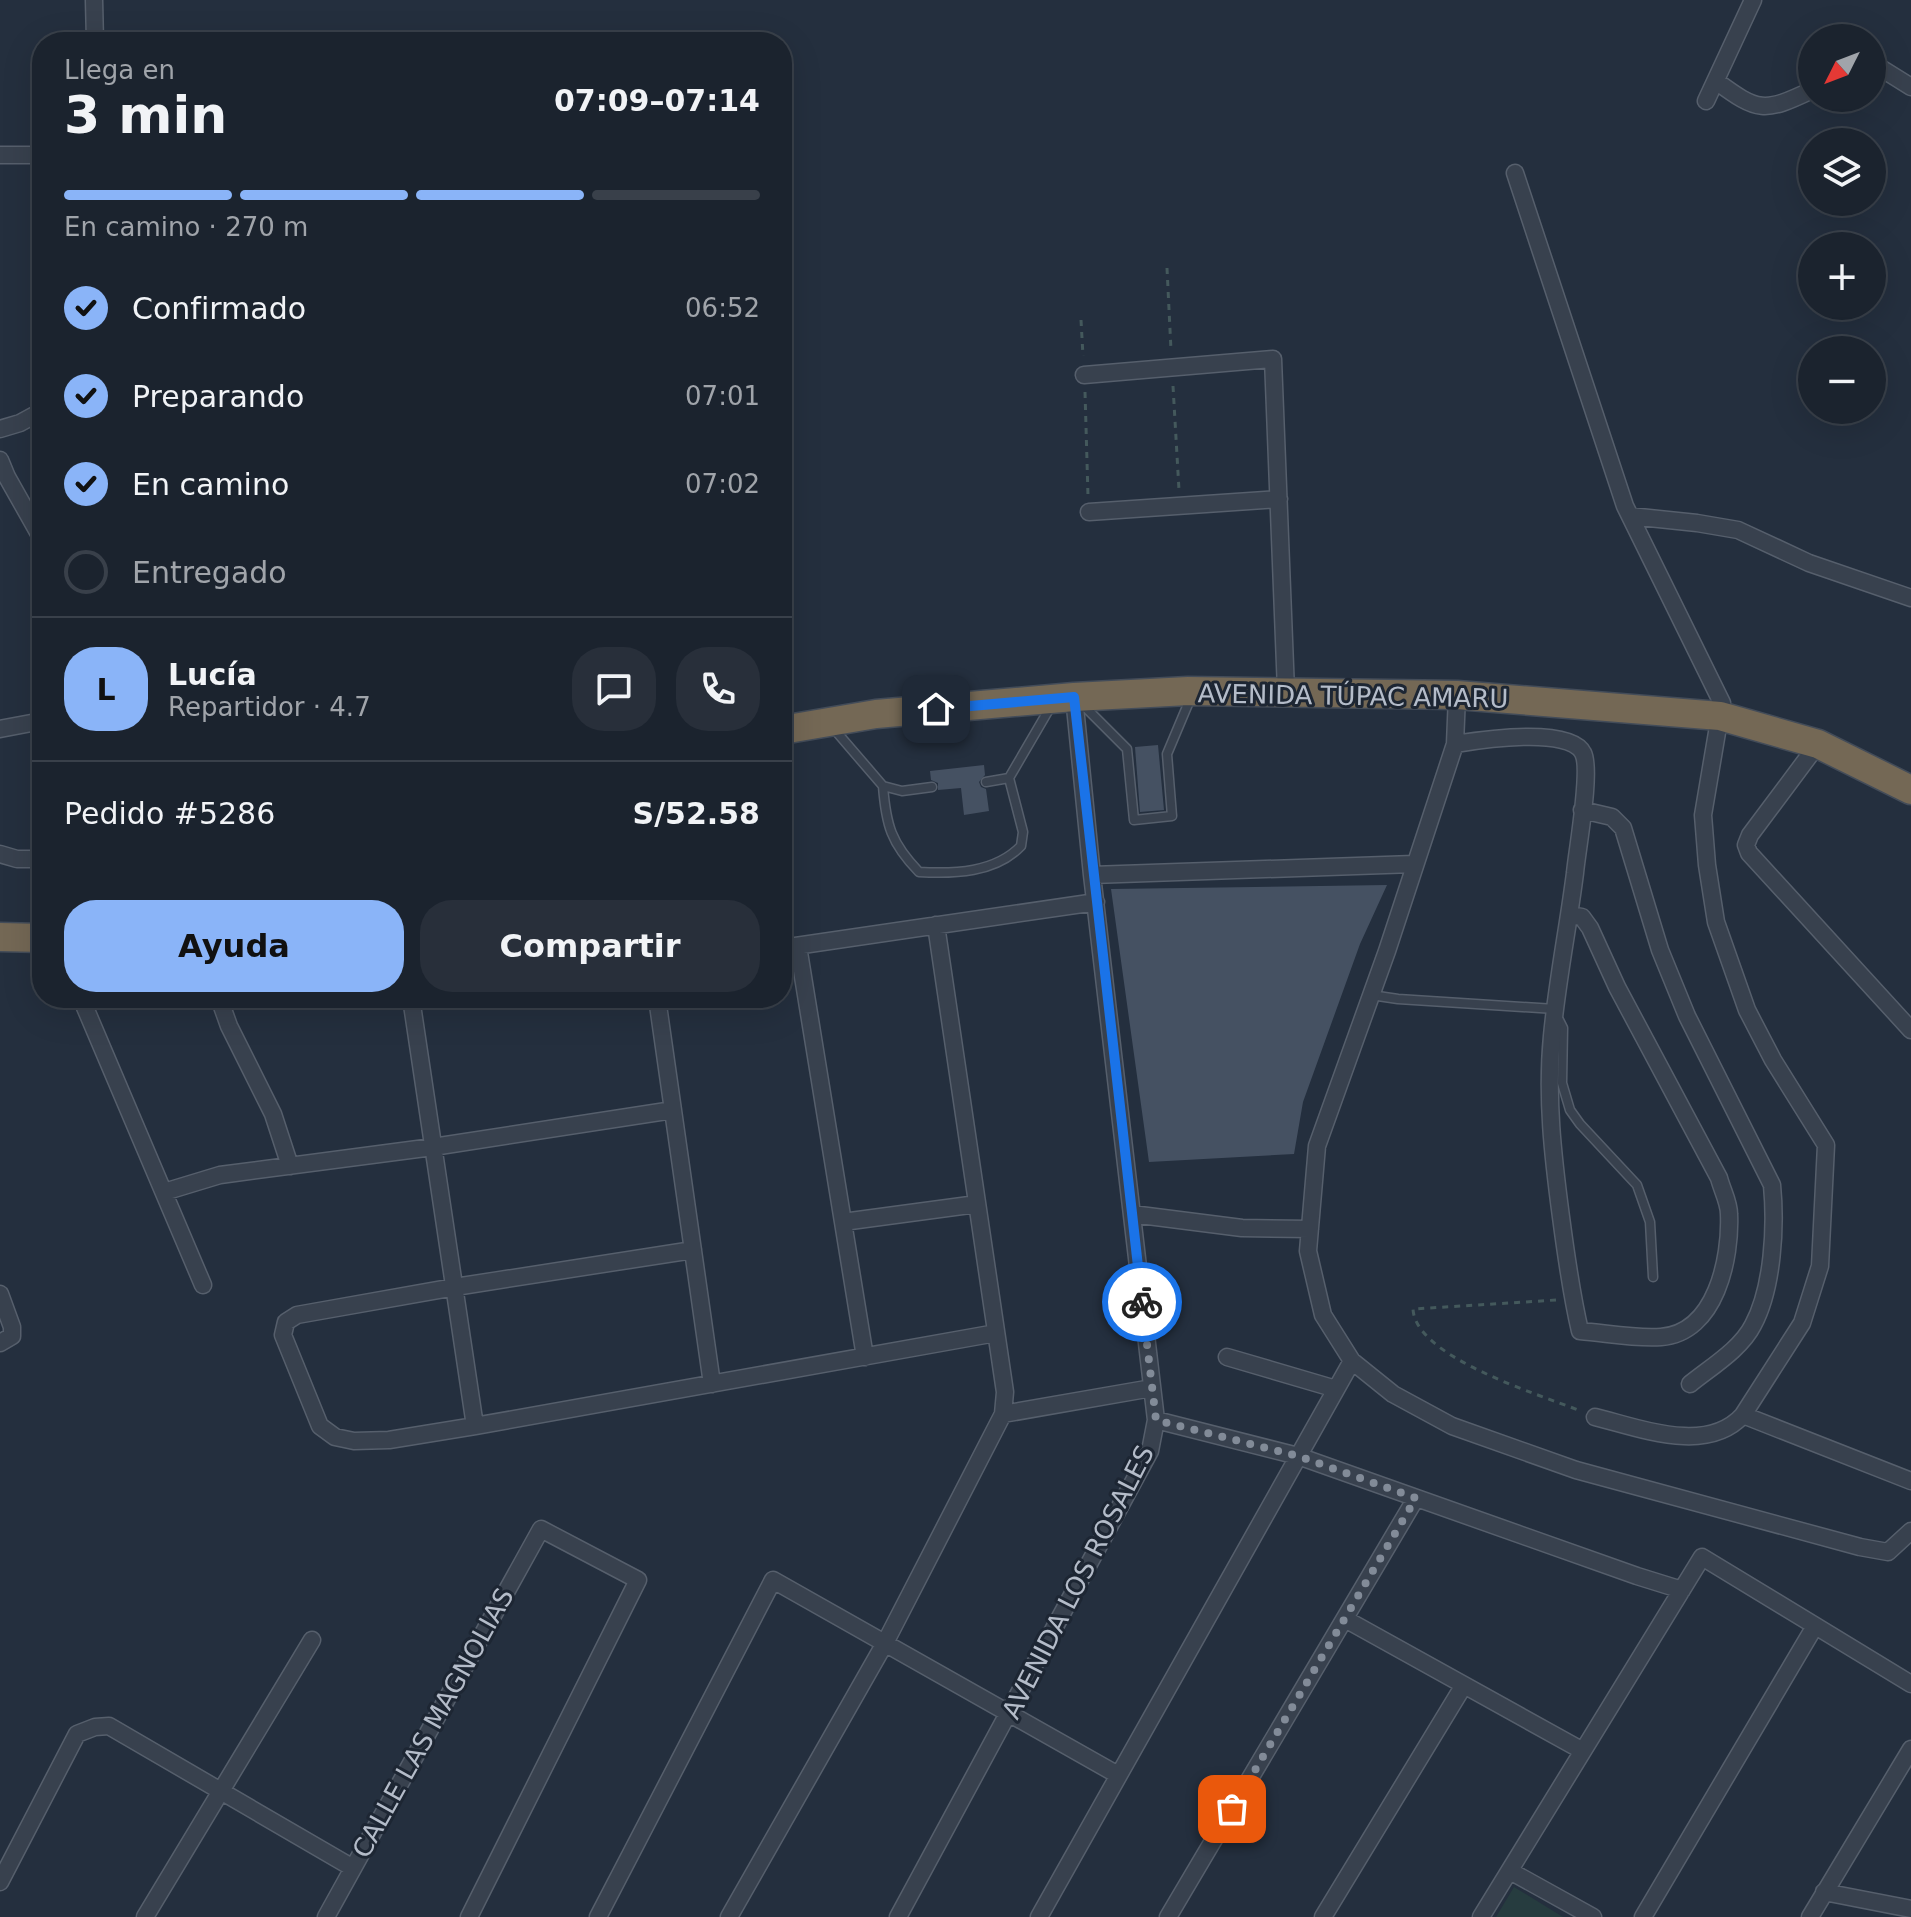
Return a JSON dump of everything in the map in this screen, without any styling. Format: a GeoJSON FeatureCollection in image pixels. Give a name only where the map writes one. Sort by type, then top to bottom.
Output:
{"type":"FeatureCollection","features":[{"type":"Feature","properties":{"kind":"highway","name":"AVENIDA TÚPAC AMARU"},"geometry":{"type":"LineString","coordinates":[[792,728],[876,714],[1064,698],[1286,691],[1457,695],[1720,716],[1818,744],[1911,790]]}},
{"type":"Feature","properties":{"kind":"highway"},"geometry":{"type":"LineString","coordinates":[[0,937],[32,938]]}},
{"type":"Feature","properties":{"kind":"street"},"geometry":{"type":"LineString","coordinates":[[94,0],[95,32]]}},
{"type":"Feature","properties":{"kind":"street"},"geometry":{"type":"LineString","coordinates":[[1706,101],[1753,0]]}},
{"type":"Feature","properties":{"kind":"street"},"geometry":{"type":"LineString","coordinates":[[1886,71],[1911,87]]}},
{"type":"Feature","properties":{"kind":"street"},"geometry":{"type":"LineString","coordinates":[[1716,81],[1744,101],[1759,107],[1771,107],[1798,96]]}},
{"type":"Feature","properties":{"kind":"street"},"geometry":{"type":"LineString","coordinates":[[0,155],[32,155]]}},
{"type":"Feature","properties":{"kind":"street"},"geometry":{"type":"LineString","coordinates":[[1515,173],[1630,516],[1722,703],[1703,815],[1716,922],[1747,1010],[1773,1060],[1826,1145],[1820,1266],[1802,1323],[1743,1415],[1733,1426],[1710,1435],[1660,1433],[1595,1417]]}},
{"type":"Feature","properties":{"kind":"street"},"geometry":{"type":"LineString","coordinates":[[1084,375],[1273,359],[1286,691]]}},
{"type":"Feature","properties":{"kind":"street"},"geometry":{"type":"LineString","coordinates":[[0,429],[32,416]]}},
{"type":"Feature","properties":{"kind":"street"},"geometry":{"type":"LineString","coordinates":[[0,460],[32,521]]}},
{"type":"Feature","properties":{"kind":"street"},"geometry":{"type":"LineString","coordinates":[[1089,512],[1279,499]]}},
{"type":"Feature","properties":{"kind":"street"},"geometry":{"type":"LineString","coordinates":[[1630,516],[1738,530],[1809,563],[1911,598]]}},
{"type":"Feature","properties":{"kind":"street"},"geometry":{"type":"LineString","coordinates":[[1457,695],[1455,744],[1317,1146],[1308,1251],[1323,1315],[1352,1361],[1393,1394],[1452,1426],[1576,1470],[1860,1547],[1888,1552],[1911,1531]]}},
{"type":"Feature","properties":{"kind":"street","name":"AVENIDA LOS ROSALES"},"geometry":{"type":"LineString","coordinates":[[898,1917],[1150,1451],[1156,1420],[1096,902],[1064,698]]}},
{"type":"Feature","properties":{"kind":"street"},"geometry":{"type":"LineString","coordinates":[[0,729],[32,723]]}},
{"type":"Feature","properties":{"kind":"street"},"geometry":{"type":"LineString","coordinates":[[1455,744],[1489,738],[1539,738],[1575,743],[1583,752],[1587,766],[1555,1014],[1549,1113],[1572,1299],[1580,1331],[1662,1337],[1689,1328],[1705,1310],[1723,1273],[1729,1210],[1719,1178],[1617,987],[1590,928],[1582,917],[1570,915]]}},
{"type":"Feature","properties":{"kind":"street"},"geometry":{"type":"LineString","coordinates":[[1818,744],[1750,835],[1746,845],[1749,853],[1911,1030]]}},
{"type":"Feature","properties":{"kind":"street"},"geometry":{"type":"LineString","coordinates":[[1582,810],[1612,817],[1623,828],[1660,950],[1687,1016],[1772,1185],[1775,1210],[1770,1259],[1764,1295],[1753,1327],[1735,1347],[1690,1384]]}},
{"type":"Feature","properties":{"kind":"street"},"geometry":{"type":"LineString","coordinates":[[0,854],[32,859]]}},
{"type":"Feature","properties":{"kind":"street"},"geometry":{"type":"LineString","coordinates":[[1092,875],[1414,864]]}},
{"type":"Feature","properties":{"kind":"street"},"geometry":{"type":"LineString","coordinates":[[792,947],[1096,902]]}},
{"type":"Feature","properties":{"kind":"street"},"geometry":{"type":"LineString","coordinates":[[729,1917],[885,1643],[1003,1414],[1005,1392],[936,925]]}},
{"type":"Feature","properties":{"kind":"street"},"geometry":{"type":"LineString","coordinates":[[792,957],[843,1222],[865,1357]]}},
{"type":"Feature","properties":{"kind":"street"},"geometry":{"type":"LineString","coordinates":[[85,1008],[203,1285]]}},
{"type":"Feature","properties":{"kind":"street"},"geometry":{"type":"LineString","coordinates":[[223,1008],[273,1114],[290,1166]]}},
{"type":"Feature","properties":{"kind":"street"},"geometry":{"type":"LineString","coordinates":[[412,1008],[475,1426]]}},
{"type":"Feature","properties":{"kind":"street"},"geometry":{"type":"LineString","coordinates":[[658,1008],[712,1384]]}},
{"type":"Feature","properties":{"kind":"street"},"geometry":{"type":"LineString","coordinates":[[164,1192],[220,1175],[433,1147],[673,1110]]}},
{"type":"Feature","properties":{"kind":"street"},"geometry":{"type":"LineString","coordinates":[[843,1222],[977,1204]]}},
{"type":"Feature","properties":{"kind":"street"},"geometry":{"type":"LineString","coordinates":[[1132,1214],[1242,1228],[1310,1229]]}},
{"type":"Feature","properties":{"kind":"street"},"geometry":{"type":"LineString","coordinates":[[693,1250],[297,1315],[286,1322],[283,1335],[320,1426],[335,1437],[354,1441],[389,1440],[475,1426],[996,1333]]}},
{"type":"Feature","properties":{"kind":"street"},"geometry":{"type":"LineString","coordinates":[[0,1294],[12,1327],[12,1336],[0,1343]]}},
{"type":"Feature","properties":{"kind":"street"},"geometry":{"type":"LineString","coordinates":[[1227,1357],[1336,1389]]}},
{"type":"Feature","properties":{"kind":"street"},"geometry":{"type":"LineString","coordinates":[[1039,1917],[1352,1361]]}},
{"type":"Feature","properties":{"kind":"street"},"geometry":{"type":"LineString","coordinates":[[1003,1414],[1152,1388]]}},
{"type":"Feature","properties":{"kind":"street"},"geometry":{"type":"LineString","coordinates":[[1743,1415],[1911,1481]]}},
{"type":"Feature","properties":{"kind":"street"},"geometry":{"type":"LineString","coordinates":[[1156,1420],[1298,1456],[1682,1590]]}},
{"type":"Feature","properties":{"kind":"street"},"geometry":{"type":"LineString","coordinates":[[1168,1917],[1416,1498]]}},
{"type":"Feature","properties":{"kind":"street","name":"CALLE LAS MAGNOLIAS"},"geometry":{"type":"LineString","coordinates":[[326,1917],[541,1529],[638,1580],[469,1917]]}},
{"type":"Feature","properties":{"kind":"street"},"geometry":{"type":"LineString","coordinates":[[1481,1917],[1702,1557],[1911,1684]]}},
{"type":"Feature","properties":{"kind":"street"},"geometry":{"type":"LineString","coordinates":[[598,1917],[773,1580],[1118,1775]]}},
{"type":"Feature","properties":{"kind":"street"},"geometry":{"type":"LineString","coordinates":[[1345,1619],[1583,1751]]}},
{"type":"Feature","properties":{"kind":"street"},"geometry":{"type":"LineString","coordinates":[[1643,1917],[1815,1626]]}},
{"type":"Feature","properties":{"kind":"street"},"geometry":{"type":"LineString","coordinates":[[145,1917],[312,1640]]}},
{"type":"Feature","properties":{"kind":"street"},"geometry":{"type":"LineString","coordinates":[[1323,1917],[1464,1685]]}},
{"type":"Feature","properties":{"kind":"street"},"geometry":{"type":"LineString","coordinates":[[0,1882],[77,1734],[95,1727],[109,1726],[353,1868]]}},
{"type":"Feature","properties":{"kind":"street"},"geometry":{"type":"LineString","coordinates":[[1810,1917],[1911,1749]]}},
{"type":"Feature","properties":{"kind":"street"},"geometry":{"type":"LineString","coordinates":[[1510,1871],[1593,1917]]}},
{"type":"Feature","properties":{"kind":"street"},"geometry":{"type":"LineString","coordinates":[[1824,1892],[1911,1909]]}},
{"type":"Feature","properties":{"kind":"lane"},"geometry":{"type":"LineString","coordinates":[[986,782],[1009,778],[1064,698],[1127,749],[1132,760],[1136,799],[1134,820],[1172,816],[1166,792],[1163,755],[1193,692]]}},
{"type":"Feature","properties":{"kind":"lane"},"geometry":{"type":"LineString","coordinates":[[829,722],[883,786],[902,791],[932,787]]}},
{"type":"Feature","properties":{"kind":"lane"},"geometry":{"type":"LineString","coordinates":[[883,786],[885,821],[900,853],[919,872],[953,874],[996,864],[1021,846],[1023,832],[1009,778]]}},
{"type":"Feature","properties":{"kind":"lane"},"geometry":{"type":"LineString","coordinates":[[1371,995],[1555,1014],[1563,1028],[1562,1083],[1570,1110],[1637,1185],[1650,1222],[1653,1277]]}},
{"type":"Feature","properties":{"kind":"path"},"geometry":{"type":"LineString","coordinates":[[1167,268],[1180,506]]}},
{"type":"Feature","properties":{"kind":"path"},"geometry":{"type":"LineString","coordinates":[[1081,320],[1089,512]]}},
{"type":"Feature","properties":{"kind":"path"},"geometry":{"type":"LineString","coordinates":[[1572,1299],[1413,1309],[1414,1319],[1442,1352],[1595,1417]]}},
{"type":"Feature","properties":{"kind":"green space"},"geometry":{"type":"Polygon","coordinates":[[[1514,1887],[1563,1917],[1496,1917],[1514,1887]]]}},
{"type":"Feature","properties":{"kind":"building"},"geometry":{"type":"Polygon","coordinates":[[[1158,745],[1164,810],[1140,812],[1135,747],[1158,745]]]}},
{"type":"Feature","properties":{"kind":"building"},"geometry":{"type":"Polygon","coordinates":[[[984,765],[985,775],[979,782],[986,789],[989,811],[964,815],[961,788],[938,790],[938,783],[931,780],[930,771],[984,765]]]}},
{"type":"Feature","properties":{"kind":"building"},"geometry":{"type":"Polygon","coordinates":[[[1387,885],[1360,944],[1303,1102],[1294,1154],[1149,1162],[1111,889],[1387,885]]]}},
{"type":"Feature","properties":{"kind":"way so far"},"geometry":{"type":"LineString","coordinates":[[1142,1302],[1156,1420],[1298,1456],[1416,1498],[1232,1809]]}},
{"type":"Feature","properties":{"kind":"route"},"geometry":{"type":"LineString","coordinates":[[936,709],[1074,697],[1142,1302]]}}]}
